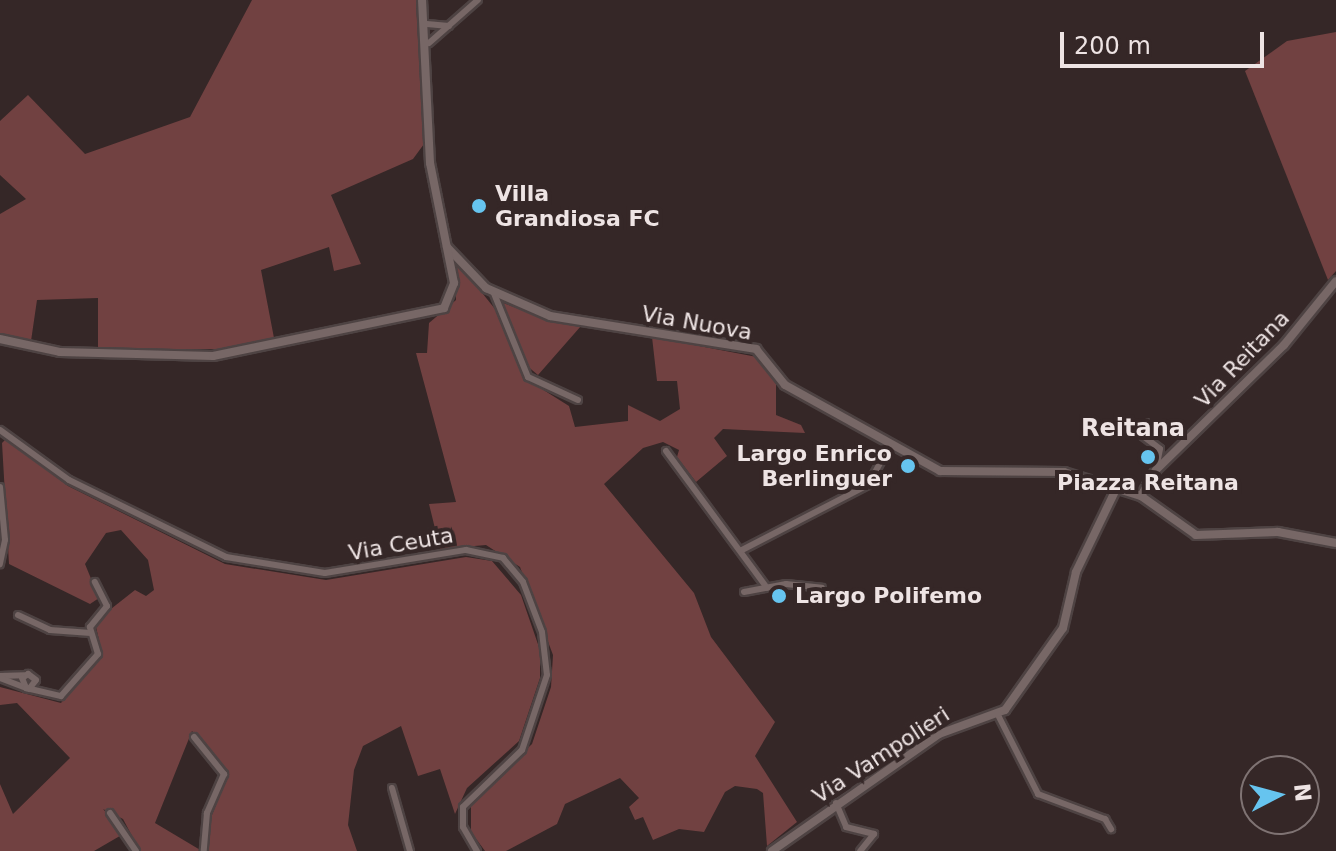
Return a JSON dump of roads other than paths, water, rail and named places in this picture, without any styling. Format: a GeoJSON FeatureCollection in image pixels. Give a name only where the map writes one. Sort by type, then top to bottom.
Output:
{"type":"FeatureCollection","features":[{"type":"Feature","properties":{"kind":"street"},"geometry":{"type":"LineString","coordinates":[[0,339],[60,352],[171,359],[240,353],[320,331],[430,315],[452,299],[447,247],[430,163],[429,43],[422,0]]}},
{"type":"Feature","properties":{"kind":"street"},"geometry":{"type":"LineString","coordinates":[[429,43],[478,0]]}},
{"type":"Feature","properties":{"kind":"street"},"geometry":{"type":"LineString","coordinates":[[427,24],[453,25]]}},
{"type":"Feature","properties":{"kind":"street","name":"Via Nuova"},"geometry":{"type":"LineString","coordinates":[[447,247],[493,291],[550,316],[756,349],[785,385],[890,445],[946,472],[1049,471],[1141,496],[1196,535],[1278,532],[1336,543]]}},
{"type":"Feature","properties":{"kind":"street","name":"Via Reitana"},"geometry":{"type":"LineString","coordinates":[[1141,496],[1156,470],[1284,345],[1336,281]]}},
{"type":"Feature","properties":{"kind":"street"},"geometry":{"type":"LineString","coordinates":[[493,291],[528,377],[578,400]]}},
{"type":"Feature","properties":{"kind":"street"},"geometry":{"type":"LineString","coordinates":[[1149,423],[1143,436],[1160,449],[1156,470]]}},
{"type":"Feature","properties":{"kind":"street","name":"Via Ceuta"},"geometry":{"type":"LineString","coordinates":[[0,430],[69,480],[226,557],[347,573],[477,550],[510,564],[542,632],[547,675],[522,750],[463,807],[463,827],[477,851]]}},
{"type":"Feature","properties":{"kind":"street"},"geometry":{"type":"LineString","coordinates":[[742,550],[868,485],[890,445]]}},
{"type":"Feature","properties":{"kind":"street"},"geometry":{"type":"LineString","coordinates":[[666,451],[764,578],[767,588]]}},
{"type":"Feature","properties":{"kind":"street"},"geometry":{"type":"LineString","coordinates":[[0,487],[0,564]]}},
{"type":"Feature","properties":{"kind":"street"},"geometry":{"type":"LineString","coordinates":[[1111,829],[1105,819],[1038,794],[998,715],[1063,628],[1076,572],[1117,487]]}},
{"type":"Feature","properties":{"kind":"street"},"geometry":{"type":"LineString","coordinates":[[0,677],[48,695],[61,696],[98,654],[91,633],[92,621],[107,606],[95,582]]}},
{"type":"Feature","properties":{"kind":"street"},"geometry":{"type":"LineString","coordinates":[[744,592],[767,588],[822,588]]}},
{"type":"Feature","properties":{"kind":"street"},"geometry":{"type":"LineString","coordinates":[[18,615],[50,630],[91,633]]}},
{"type":"Feature","properties":{"kind":"street"},"geometry":{"type":"LineString","coordinates":[[0,677],[24,675],[36,680],[48,695]]}},
{"type":"Feature","properties":{"kind":"street"},"geometry":{"type":"LineString","coordinates":[[24,675],[28,688]]}},
{"type":"Feature","properties":{"kind":"street"},"geometry":{"type":"LineString","coordinates":[[28,688],[36,680]]}},
{"type":"Feature","properties":{"kind":"street","name":"Via Vampolieri"},"geometry":{"type":"LineString","coordinates":[[772,851],[836,803],[949,728],[998,715]]}},
{"type":"Feature","properties":{"kind":"street"},"geometry":{"type":"LineString","coordinates":[[194,737],[224,774],[205,821],[204,851]]}},
{"type":"Feature","properties":{"kind":"street"},"geometry":{"type":"LineString","coordinates":[[392,788],[410,851]]}},
{"type":"Feature","properties":{"kind":"street"},"geometry":{"type":"LineString","coordinates":[[836,803],[846,827],[874,834],[860,851]]}},
{"type":"Feature","properties":{"kind":"street"},"geometry":{"type":"LineString","coordinates":[[110,813],[136,851]]}},
{"type":"Feature","properties":{"kind":"place","name":"Villa Grandiosa FC"},"geometry":{"type":"Point","coordinates":[479,206]}},
{"type":"Feature","properties":{"kind":"place","name":"Piazza Reitana"},"geometry":{"type":"Point","coordinates":[1148,457]}},
{"type":"Feature","properties":{"kind":"place","name":"Largo Enrico Berlinguer"},"geometry":{"type":"Point","coordinates":[908,466]}},
{"type":"Feature","properties":{"kind":"place","name":"Largo Polifemo"},"geometry":{"type":"Point","coordinates":[779,596]}},
{"type":"Feature","properties":{"kind":"district","name":"Reitana"},"geometry":{"type":"Point","coordinates":[1133,429]}}]}
